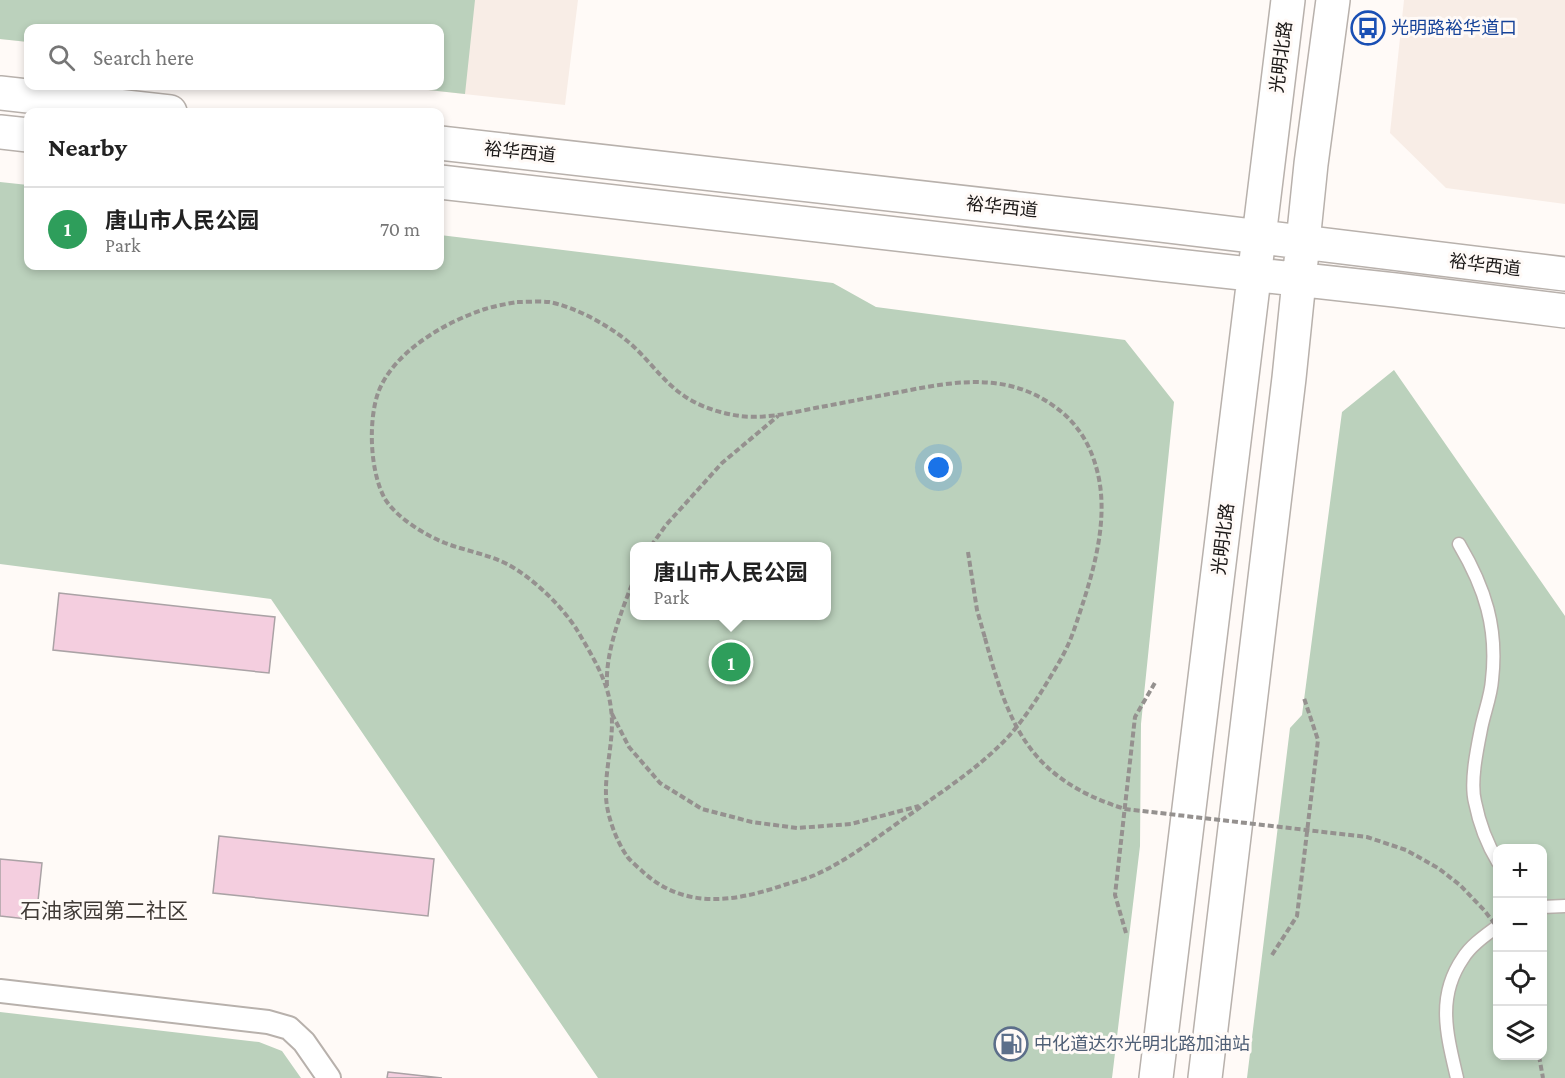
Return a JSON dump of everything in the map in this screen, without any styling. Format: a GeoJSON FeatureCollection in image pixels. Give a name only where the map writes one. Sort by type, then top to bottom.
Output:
{"type":"FeatureCollection","features":[{"type":"Feature","properties":{"kind":"main road","name":"光明北路"},"geometry":{"type":"LineString","coordinates":[[1156,1078],[1288,0]]}},
{"type":"Feature","properties":{"kind":"main road"},"geometry":{"type":"LineString","coordinates":[[1205,1078],[1300,280],[1311,164],[1333,0]]}},
{"type":"Feature","properties":{"kind":"main road"},"geometry":{"type":"LineString","coordinates":[[0,93],[134,108]]}},
{"type":"Feature","properties":{"kind":"main road"},"geometry":{"type":"LineString","coordinates":[[0,132],[24,135]]}},
{"type":"Feature","properties":{"kind":"main road","name":"裕华西道"},"geometry":{"type":"LineString","coordinates":[[444,143],[1565,274]]}},
{"type":"Feature","properties":{"kind":"main road","name":"裕华西道"},"geometry":{"type":"LineString","coordinates":[[444,182],[1565,311]]}},
{"type":"Feature","properties":{"kind":"street"},"geometry":{"type":"LineString","coordinates":[[0,991],[268,1022],[288,1028],[304,1042],[329,1078]]}},
{"type":"Feature","properties":{"kind":"lane"},"geometry":{"type":"LineString","coordinates":[[1459,544],[1474,570],[1487,603],[1493,642],[1492,680],[1474,767],[1474,800],[1493,855]]}},
{"type":"Feature","properties":{"kind":"lane"},"geometry":{"type":"LineString","coordinates":[[1547,907],[1565,906]]}},
{"type":"Feature","properties":{"kind":"lane"},"geometry":{"type":"LineString","coordinates":[[1457,1078],[1445,1014],[1450,981],[1464,956],[1493,930]]}},
{"type":"Feature","properties":{"kind":"path"},"geometry":{"type":"LineString","coordinates":[[517,302],[546,302],[568,308],[597,321],[626,340],[678,392],[704,407],[742,416],[779,416],[940,384],[981,381],[1012,386],[1049,401],[1072,421],[1086,440],[1096,465],[1101,491],[1101,531],[1089,585],[1070,644],[1044,689],[1009,736],[969,772],[921,806],[863,847],[816,874],[773,889],[732,899],[699,899],[674,893],[650,879],[628,858],[611,823],[606,798],[612,710],[605,683],[593,657],[570,620],[549,596],[513,567],[492,557],[441,542],[405,521],[386,500],[376,474],[372,451],[372,425],[377,397],[386,376],[401,357],[418,342],[486,309],[517,302]]}},
{"type":"Feature","properties":{"kind":"path"},"geometry":{"type":"LineString","coordinates":[[654,542],[666,525],[722,463],[779,416]]}},
{"type":"Feature","properties":{"kind":"path"},"geometry":{"type":"LineString","coordinates":[[968,552],[977,610],[1007,709],[1026,744],[1042,763],[1069,784],[1099,801],[1125,809],[1366,837],[1406,850],[1438,868],[1460,885],[1493,922]]}},
{"type":"Feature","properties":{"kind":"path"},"geometry":{"type":"LineString","coordinates":[[630,590],[619,618],[606,673],[609,709],[629,747],[660,783],[702,809],[752,822],[797,828],[851,824],[921,806]]}},
{"type":"Feature","properties":{"kind":"path"},"geometry":{"type":"LineString","coordinates":[[1126,933],[1115,895],[1135,717],[1156,681]]}},
{"type":"Feature","properties":{"kind":"path"},"geometry":{"type":"LineString","coordinates":[[1272,955],[1298,916],[1318,740],[1304,698]]}},
{"type":"Feature","properties":{"kind":"path"},"geometry":{"type":"LineString","coordinates":[[1540,1060],[1543,1078]]}},
{"type":"Feature","properties":{"kind":"shaded area"},"geometry":{"type":"Polygon","coordinates":[[[0,0],[578,0],[565,105],[427,90],[444,90],[444,24],[24,24],[24,42],[0,39],[0,0]]]}},
{"type":"Feature","properties":{"kind":"shaded area"},"geometry":{"type":"Polygon","coordinates":[[[1404,0],[1565,0],[1565,204],[1446,188],[1390,133],[1404,0]]]}},
{"type":"Feature","properties":{"kind":"green space"},"geometry":{"type":"Polygon","coordinates":[[[0,0],[475,0],[465,94],[428,90],[444,90],[444,24],[24,24],[24,42],[0,39],[0,0]]]}},
{"type":"Feature","properties":{"kind":"green space"},"geometry":{"type":"Polygon","coordinates":[[[0,182],[24,185],[24,270],[444,270],[444,235],[833,283],[876,307],[1125,340],[1174,402],[1141,724],[1140,846],[1112,1078],[598,1078],[271,599],[0,564],[0,182]]]}},
{"type":"Feature","properties":{"kind":"green space"},"geometry":{"type":"Polygon","coordinates":[[[1394,370],[1565,616],[1565,1078],[1247,1078],[1290,728],[1302,715],[1342,412],[1394,370]]]}},
{"type":"Feature","properties":{"kind":"green space"},"geometry":{"type":"Polygon","coordinates":[[[0,1012],[259,1042],[282,1051],[301,1078],[0,1078],[0,1012]]]}},
{"type":"Feature","properties":{"kind":"building"},"geometry":{"type":"Polygon","coordinates":[[[59,593],[275,617],[269,673],[53,650],[59,593]]]}},
{"type":"Feature","properties":{"kind":"building"},"geometry":{"type":"Polygon","coordinates":[[[219,836],[434,859],[428,916],[213,893],[219,836]]]}},
{"type":"Feature","properties":{"kind":"building"},"geometry":{"type":"Polygon","coordinates":[[[0,859],[42,863],[36,920],[0,916],[0,859]]]}},
{"type":"Feature","properties":{"kind":"building"},"geometry":{"type":"Polygon","coordinates":[[[388,1072],[442,1078],[387,1078],[388,1072]]]}},
{"type":"Feature","properties":{"kind":"place","name":"光明路裕华道口"},"geometry":{"type":"Point","coordinates":[1368,28]}},
{"type":"Feature","properties":{"kind":"place","name":"唐山市人民公园"},"geometry":{"type":"Point","coordinates":[731,662]}},
{"type":"Feature","properties":{"kind":"place","name":"中化道达尔光明北路加油站"},"geometry":{"type":"Point","coordinates":[1011,1044]}},
{"type":"Feature","properties":{"kind":"district","name":"石油家园第二社区"},"geometry":{"type":"Point","coordinates":[104,911]}}]}
